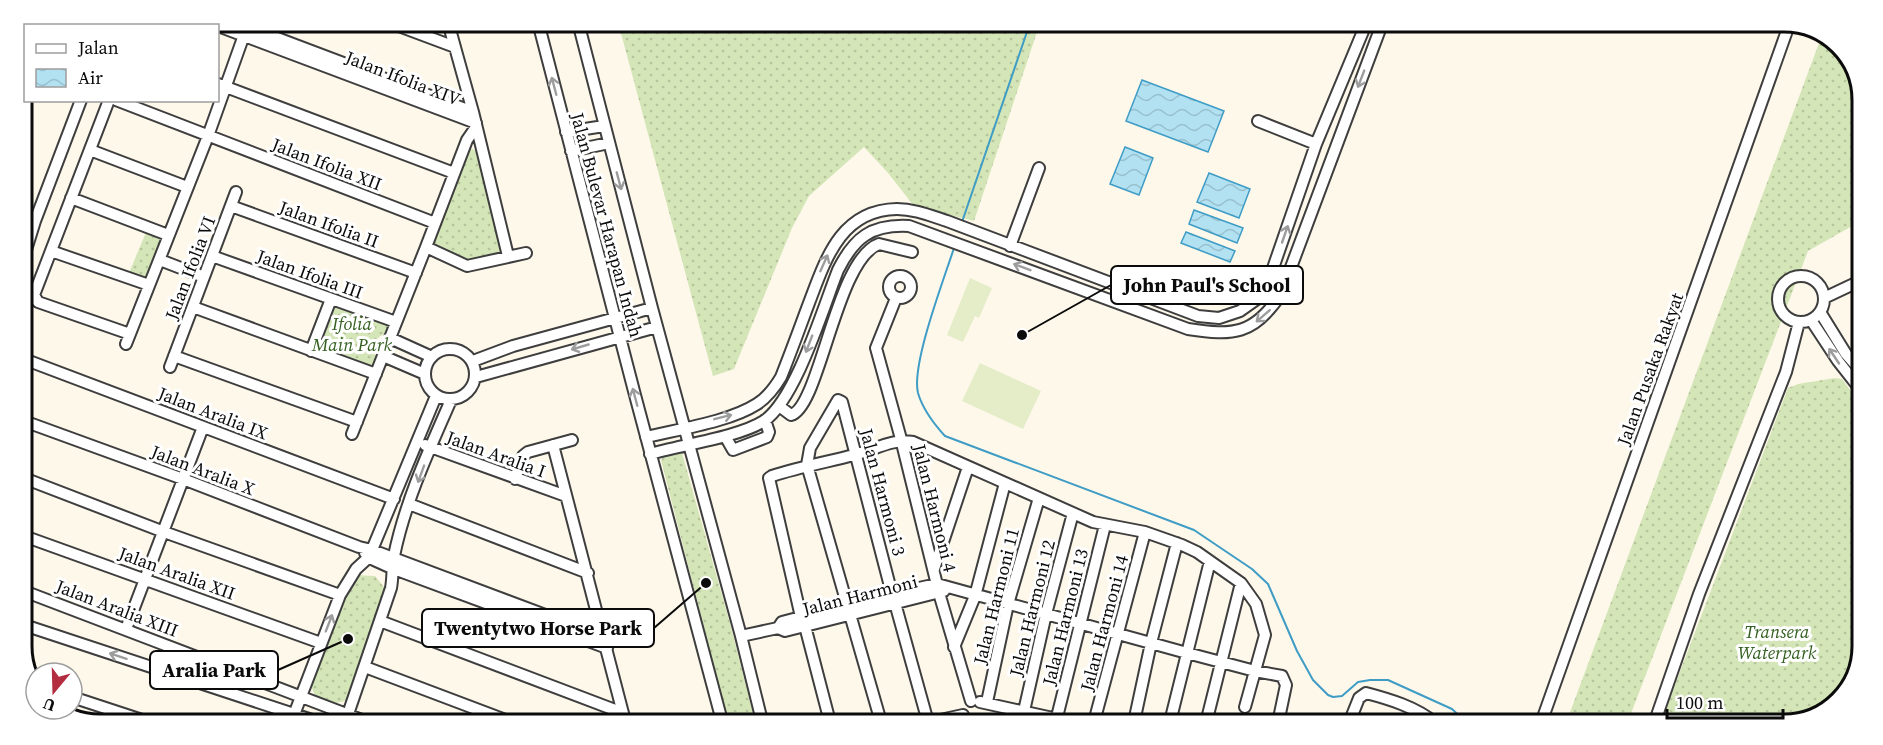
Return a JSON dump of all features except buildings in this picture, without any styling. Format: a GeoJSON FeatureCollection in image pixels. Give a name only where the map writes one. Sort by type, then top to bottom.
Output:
{"type":"FeatureCollection","features":[{"type":"Feature","properties":{"kind":"street","name":"Jalan Ifolia XIV"},"geometry":{"type":"LineString","coordinates":[[233,32],[475,120]]}},
{"type":"Feature","properties":{"kind":"street","name":"Jalan Ifolia XIV"},"geometry":{"type":"LineString","coordinates":[[258,32],[475,120]]}},
{"type":"Feature","properties":{"kind":"street"},"geometry":{"type":"LineString","coordinates":[[415,32],[455,47]]}},
{"type":"Feature","properties":{"kind":"street"},"geometry":{"type":"LineString","coordinates":[[451,32],[508,255]]}},
{"type":"Feature","properties":{"kind":"street","name":"Jalan Bulevar Harapan Indah"},"geometry":{"type":"LineString","coordinates":[[541,32],[720,714]]}},
{"type":"Feature","properties":{"kind":"street","name":"Jalan Bulevar Harapan Indah"},"geometry":{"type":"LineString","coordinates":[[580,32],[760,714]]}},
{"type":"Feature","properties":{"kind":"street"},"geometry":{"type":"LineString","coordinates":[[646,436],[741,413],[759,403],[773,390],[781,377],[825,259],[841,234],[860,218],[884,210],[913,210],[947,221],[1198,316],[1220,318],[1240,311],[1257,299],[1271,274],[1316,144],[1362,32]]}},
{"type":"Feature","properties":{"kind":"street"},"geometry":{"type":"LineString","coordinates":[[650,453],[746,430],[765,420],[779,406],[794,382],[846,253],[870,231],[897,225],[909,226],[976,249],[1188,329],[1218,334],[1243,330],[1259,321],[1271,310],[1281,294],[1379,32]]}},
{"type":"Feature","properties":{"kind":"street","name":"Jalan Pusaka Rakyat"},"geometry":{"type":"LineString","coordinates":[[1544,714],[1788,32]]}},
{"type":"Feature","properties":{"kind":"street"},"geometry":{"type":"LineString","coordinates":[[244,36],[221,85],[454,172]]}},
{"type":"Feature","properties":{"kind":"street"},"geometry":{"type":"LineString","coordinates":[[32,233],[80,102]]}},
{"type":"Feature","properties":{"kind":"street"},"geometry":{"type":"LineString","coordinates":[[108,102],[34,295],[38,302],[128,339],[208,136],[217,102]]}},
{"type":"Feature","properties":{"kind":"street","name":"Jalan Ifolia XII"},"geometry":{"type":"LineString","coordinates":[[121,102],[435,223]]}},
{"type":"Feature","properties":{"kind":"street"},"geometry":{"type":"LineString","coordinates":[[352,434],[475,120]]}},
{"type":"Feature","properties":{"kind":"street"},"geometry":{"type":"LineString","coordinates":[[1258,122],[1316,144]]}},
{"type":"Feature","properties":{"kind":"street"},"geometry":{"type":"LineString","coordinates":[[566,132],[604,126]]}},
{"type":"Feature","properties":{"kind":"street"},"geometry":{"type":"LineString","coordinates":[[571,151],[609,143]]}},
{"type":"Feature","properties":{"kind":"street"},"geometry":{"type":"LineString","coordinates":[[90,150],[187,187]]}},
{"type":"Feature","properties":{"kind":"street"},"geometry":{"type":"LineString","coordinates":[[1010,246],[1039,168]]}},
{"type":"Feature","properties":{"kind":"street","name":"Jalan Ifolia VI"},"geometry":{"type":"LineString","coordinates":[[170,367],[236,192]]}},
{"type":"Feature","properties":{"kind":"street"},"geometry":{"type":"LineString","coordinates":[[71,198],[168,235]]}},
{"type":"Feature","properties":{"kind":"street","name":"Jalan Ifolia II"},"geometry":{"type":"LineString","coordinates":[[231,206],[416,273]]}},
{"type":"Feature","properties":{"kind":"street"},"geometry":{"type":"LineString","coordinates":[[870,231],[876,245]]}},
{"type":"Feature","properties":{"kind":"street"},"geometry":{"type":"LineString","coordinates":[[779,406],[791,415],[795,415],[810,389],[851,275],[862,256],[876,245],[912,252]]}},
{"type":"Feature","properties":{"kind":"street"},"geometry":{"type":"LineString","coordinates":[[426,247],[467,266],[508,255],[526,253]]}},
{"type":"Feature","properties":{"kind":"street"},"geometry":{"type":"LineString","coordinates":[[51,251],[149,285]]}},
{"type":"Feature","properties":{"kind":"street","name":"Jalan Ifolia III"},"geometry":{"type":"LineString","coordinates":[[212,256],[396,322]]}},
{"type":"Feature","properties":{"kind":"street"},"geometry":{"type":"LineString","coordinates":[[160,260],[204,277]]}},
{"type":"Feature","properties":{"kind":"street"},"geometry":{"type":"LineString","coordinates":[[1053,278],[1058,264]]}},
{"type":"Feature","properties":{"kind":"street"},"geometry":{"type":"LineString","coordinates":[[838,270],[851,275]]}},
{"type":"Feature","properties":{"kind":"street"},"geometry":{"type":"LineString","coordinates":[[1803,276],[1815,280],[1822,289],[1824,298],[1820,312],[1811,320],[1799,322],[1787,318],[1780,309],[1778,297],[1782,285],[1791,278],[1803,276]]}},
{"type":"Feature","properties":{"kind":"street"},"geometry":{"type":"LineString","coordinates":[[1824,298],[1851,285]]}},
{"type":"Feature","properties":{"kind":"street","name":"Jalan Harmoni 4"},"geometry":{"type":"LineString","coordinates":[[896,298],[876,348],[934,570],[942,588],[954,647],[971,701]]}},
{"type":"Feature","properties":{"kind":"street"},"geometry":{"type":"LineString","coordinates":[[311,351],[331,299]]}},
{"type":"Feature","properties":{"kind":"street"},"geometry":{"type":"LineString","coordinates":[[193,307],[376,374]]}},
{"type":"Feature","properties":{"kind":"street"},"geometry":{"type":"LineString","coordinates":[[1165,320],[1170,307]]}},
{"type":"Feature","properties":{"kind":"street"},"geometry":{"type":"LineString","coordinates":[[473,361],[513,346],[652,308]]}},
{"type":"Feature","properties":{"kind":"street"},"geometry":{"type":"LineString","coordinates":[[1820,312],[1851,360]]}},
{"type":"Feature","properties":{"kind":"street"},"geometry":{"type":"LineString","coordinates":[[1811,320],[1852,378]]}},
{"type":"Feature","properties":{"kind":"street"},"geometry":{"type":"LineString","coordinates":[[1657,714],[1699,594],[1786,372],[1799,322]]}},
{"type":"Feature","properties":{"kind":"street"},"geometry":{"type":"LineString","coordinates":[[476,377],[657,327]]}},
{"type":"Feature","properties":{"kind":"street"},"geometry":{"type":"LineString","coordinates":[[390,338],[432,357]]}},
{"type":"Feature","properties":{"kind":"street"},"geometry":{"type":"LineString","coordinates":[[448,349],[466,354],[473,361],[476,377],[474,386],[460,398],[451,400],[436,396],[426,382],[425,374],[426,365],[432,357],[439,351],[448,349]]}},
{"type":"Feature","properties":{"kind":"street"},"geometry":{"type":"LineString","coordinates":[[174,356],[357,422]]}},
{"type":"Feature","properties":{"kind":"street"},"geometry":{"type":"LineString","coordinates":[[383,356],[425,374]]}},
{"type":"Feature","properties":{"kind":"street","name":"Jalan Aralia IX"},"geometry":{"type":"LineString","coordinates":[[32,362],[394,499]]}},
{"type":"Feature","properties":{"kind":"street"},"geometry":{"type":"LineString","coordinates":[[794,382],[810,389]]}},
{"type":"Feature","properties":{"kind":"street"},"geometry":{"type":"LineString","coordinates":[[294,714],[340,595],[356,569],[371,553],[436,396]]}},
{"type":"Feature","properties":{"kind":"street"},"geometry":{"type":"LineString","coordinates":[[348,714],[392,588],[394,564],[409,504],[451,400]]}},
{"type":"Feature","properties":{"kind":"street","name":"Jalan Harmoni 3"},"geometry":{"type":"LineString","coordinates":[[807,465],[810,448],[839,400],[842,402],[893,598],[927,714]]}},
{"type":"Feature","properties":{"kind":"street"},"geometry":{"type":"LineString","coordinates":[[725,436],[733,450],[768,437],[770,432],[765,420]]}},
{"type":"Feature","properties":{"kind":"street","name":"Jalan Aralia X"},"geometry":{"type":"LineString","coordinates":[[32,424],[183,479],[371,553]]}},
{"type":"Feature","properties":{"kind":"street"},"geometry":{"type":"LineString","coordinates":[[126,629],[202,427]]}},
{"type":"Feature","properties":{"kind":"street"},"geometry":{"type":"LineString","coordinates":[[828,714],[768,480],[772,476],[807,465],[856,454],[901,439],[913,442],[1072,513],[1106,525],[1145,532],[1177,543],[1197,552],[1241,583],[1256,604],[1265,635],[1245,707]]}},
{"type":"Feature","properties":{"kind":"street"},"geometry":{"type":"LineString","coordinates":[[515,479],[524,456],[528,452],[572,440]]}},
{"type":"Feature","properties":{"kind":"street","name":"Jalan Aralia I"},"geometry":{"type":"LineString","coordinates":[[416,441],[566,496]]}},
{"type":"Feature","properties":{"kind":"street"},"geometry":{"type":"LineString","coordinates":[[553,445],[623,714]]}},
{"type":"Feature","properties":{"kind":"street"},"geometry":{"type":"LineString","coordinates":[[807,465],[879,714]]}},
{"type":"Feature","properties":{"kind":"street"},"geometry":{"type":"LineString","coordinates":[[934,570],[968,467]]}},
{"type":"Feature","properties":{"kind":"street"},"geometry":{"type":"LineString","coordinates":[[32,481],[164,532],[340,595]]}},
{"type":"Feature","properties":{"kind":"street"},"geometry":{"type":"LineString","coordinates":[[954,647],[975,596],[1005,483]]}},
{"type":"Feature","properties":{"kind":"street","name":"Jalan Harmoni 11"},"geometry":{"type":"LineString","coordinates":[[987,702],[1008,604],[1039,498]]}},
{"type":"Feature","properties":{"kind":"street"},"geometry":{"type":"LineString","coordinates":[[409,504],[588,573]]}},
{"type":"Feature","properties":{"kind":"street","name":"Jalan Harmoni 12"},"geometry":{"type":"LineString","coordinates":[[1024,711],[1072,513]]}},
{"type":"Feature","properties":{"kind":"street","name":"Jalan Harmoni 13"},"geometry":{"type":"LineString","coordinates":[[1058,714],[1106,525]]}},
{"type":"Feature","properties":{"kind":"street","name":"Jalan Harmoni 14"},"geometry":{"type":"LineString","coordinates":[[1096,714],[1145,532]]}},
{"type":"Feature","properties":{"kind":"street","name":"Jalan Aralia XII"},"geometry":{"type":"LineString","coordinates":[[32,539],[321,644]]}},
{"type":"Feature","properties":{"kind":"street"},"geometry":{"type":"LineString","coordinates":[[1136,714],[1151,643],[1177,543]]}},
{"type":"Feature","properties":{"kind":"street"},"geometry":{"type":"LineString","coordinates":[[371,553],[394,564],[605,642]]}},
{"type":"Feature","properties":{"kind":"street"},"geometry":{"type":"LineString","coordinates":[[1172,714],[1210,561]]}},
{"type":"Feature","properties":{"kind":"street"},"geometry":{"type":"LineString","coordinates":[[1208,714],[1241,583]]}},
{"type":"Feature","properties":{"kind":"street"},"geometry":{"type":"LineString","coordinates":[[942,588],[1255,671],[1282,676],[1286,680],[1280,714]]}},
{"type":"Feature","properties":{"kind":"street","name":"Jalan Harmoni"},"geometry":{"type":"LineString","coordinates":[[741,636],[778,628],[785,631],[803,621],[942,588]]}},
{"type":"Feature","properties":{"kind":"street","name":"Jalan Aralia XIII"},"geometry":{"type":"LineString","coordinates":[[32,594],[301,697],[338,714]]}},
{"type":"Feature","properties":{"kind":"street"},"geometry":{"type":"LineString","coordinates":[[380,621],[616,714]]}},
{"type":"Feature","properties":{"kind":"street"},"geometry":{"type":"LineString","coordinates":[[32,628],[284,714]]}},
{"type":"Feature","properties":{"kind":"street"},"geometry":{"type":"LineString","coordinates":[[365,667],[489,714]]}},
{"type":"Feature","properties":{"kind":"street"},"geometry":{"type":"LineString","coordinates":[[1353,714],[1359,699],[1366,693],[1389,699],[1423,714]]}},
{"type":"Feature","properties":{"kind":"street"},"geometry":{"type":"LineString","coordinates":[[84,701],[123,714]]}},
{"type":"Feature","properties":{"kind":"street"},"geometry":{"type":"LineString","coordinates":[[964,714],[971,701],[987,702],[1040,714]]}},
{"type":"Feature","properties":{"kind":"green space"},"geometry":{"type":"Polygon","coordinates":[[[621,32],[1037,32],[974,221],[914,206],[864,147],[809,196],[792,228],[734,369],[713,376],[621,32]]]}},
{"type":"Feature","properties":{"kind":"green space"},"geometry":{"type":"Polygon","coordinates":[[[1819,42],[1837,58],[1850,86],[1851,227],[1808,251],[1631,714],[1569,714],[1819,42]]]}},
{"type":"Feature","properties":{"kind":"green space"},"geometry":{"type":"Polygon","coordinates":[[[473,149],[479,154],[503,254],[472,261],[433,245],[454,183],[468,150],[473,149]]]}},
{"type":"Feature","properties":{"kind":"green space"},"geometry":{"type":"Polygon","coordinates":[[[147,230],[164,237],[148,280],[129,273],[147,230]]]}},
{"type":"Feature","properties":{"kind":"green space"},"geometry":{"type":"Polygon","coordinates":[[[970,278],[992,288],[979,318],[975,316],[963,342],[947,335],[970,278]]]}},
{"type":"Feature","properties":{"kind":"green space","name":"Ifolia Main Park"},"geometry":{"type":"Polygon","coordinates":[[[337,303],[392,323],[389,333],[379,337],[374,344],[373,352],[377,357],[373,366],[319,346],[337,303]]]}},
{"type":"Feature","properties":{"kind":"green space"},"geometry":{"type":"Polygon","coordinates":[[[980,363],[1041,391],[1023,429],[962,401],[980,363]]]}},
{"type":"Feature","properties":{"kind":"green space","name":"Transera Waterpark"},"geometry":{"type":"Polygon","coordinates":[[[1842,379],[1852,392],[1852,645],[1848,667],[1832,694],[1805,710],[1783,714],[1664,714],[1788,388],[1798,384],[1842,379]]]}},
{"type":"Feature","properties":{"kind":"green space"},"geometry":{"type":"Polygon","coordinates":[[[682,453],[753,714],[726,714],[661,460],[663,457],[682,453]]]}},
{"type":"Feature","properties":{"kind":"green space"},"geometry":{"type":"Polygon","coordinates":[[[356,575],[375,576],[384,587],[384,597],[352,698],[338,703],[325,702],[315,695],[311,680],[345,588],[356,575]]]}},
{"type":"Feature","properties":{"kind":"water"},"geometry":{"type":"Polygon","coordinates":[[[1142,80],[1224,111],[1208,152],[1126,121],[1142,80]]]}},
{"type":"Feature","properties":{"kind":"water"},"geometry":{"type":"Polygon","coordinates":[[[1125,147],[1153,158],[1139,195],[1110,184],[1125,147]]]}},
{"type":"Feature","properties":{"kind":"water"},"geometry":{"type":"Polygon","coordinates":[[[1209,173],[1250,189],[1239,218],[1197,202],[1209,173]]]}},
{"type":"Feature","properties":{"kind":"water"},"geometry":{"type":"Polygon","coordinates":[[[1194,210],[1243,228],[1237,243],[1189,224],[1194,210]]]}},
{"type":"Feature","properties":{"kind":"water"},"geometry":{"type":"Polygon","coordinates":[[[1186,232],[1235,251],[1230,262],[1181,243],[1186,232]]]}},
{"type":"Feature","properties":{"kind":"waterway"},"geometry":{"type":"LineString","coordinates":[[962,222],[1027,32]]}},
{"type":"Feature","properties":{"kind":"waterway"},"geometry":{"type":"LineString","coordinates":[[954,248],[924,343],[917,380],[918,393],[923,405],[945,436],[1194,530],[1252,569],[1268,584],[1297,651],[1313,680],[1328,695],[1342,696],[1358,682],[1388,680],[1452,709],[1457,714]]}},
{"type":"Feature","properties":{"kind":"place","name":"John Paul's School"},"geometry":{"type":"Point","coordinates":[1022,335]}},
{"type":"Feature","properties":{"kind":"place","name":"Twentytwo Horse Park"},"geometry":{"type":"Point","coordinates":[706,583]}},
{"type":"Feature","properties":{"kind":"place","name":"Aralia Park"},"geometry":{"type":"Point","coordinates":[348,639]}}]}
